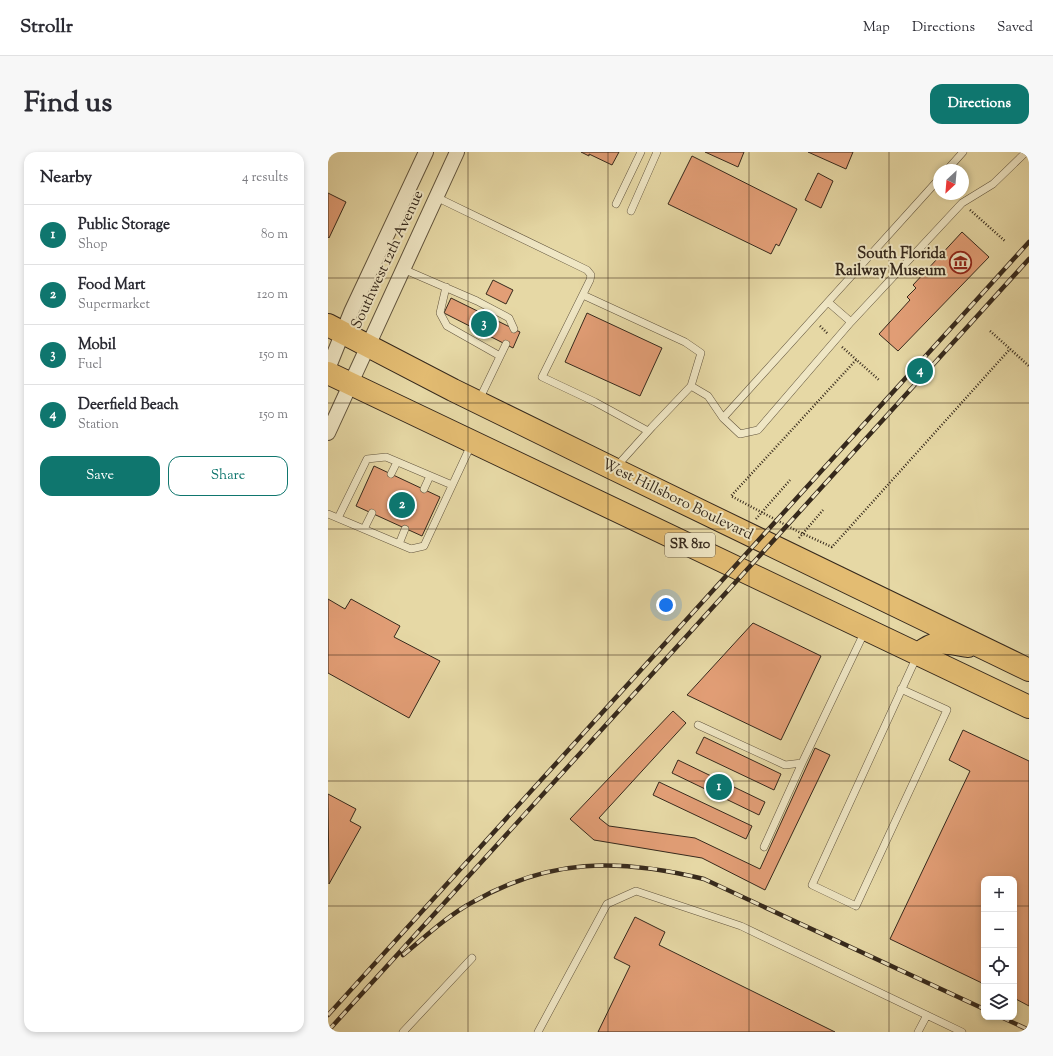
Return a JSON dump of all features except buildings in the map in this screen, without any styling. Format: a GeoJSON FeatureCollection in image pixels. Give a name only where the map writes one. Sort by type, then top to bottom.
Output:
{"type":"FeatureCollection","features":[{"type":"Feature","properties":{"kind":"main road","name":"West Hillsboro Boulevard"},"geometry":{"type":"LineString","coordinates":[[335,329],[614,469],[1029,670]]}},
{"type":"Feature","properties":{"kind":"main road","name":"SR 810"},"geometry":{"type":"LineString","coordinates":[[328,373],[1029,707]]}},
{"type":"Feature","properties":{"kind":"main road"},"geometry":{"type":"LineString","coordinates":[[918,654],[930,645],[947,642],[989,650]]}},
{"type":"Feature","properties":{"kind":"street","name":"Southwest 12th Avenue"},"geometry":{"type":"LineString","coordinates":[[328,369],[335,329],[426,152]]}},
{"type":"Feature","properties":{"kind":"street","name":"Southwest 12th Avenue"},"geometry":{"type":"LineString","coordinates":[[328,433],[457,152]]}},
{"type":"Feature","properties":{"kind":"lane"},"geometry":{"type":"LineString","coordinates":[[616,204],[641,152]]}},
{"type":"Feature","properties":{"kind":"lane"},"geometry":{"type":"LineString","coordinates":[[631,211],[657,152]]}},
{"type":"Feature","properties":{"kind":"lane"},"geometry":{"type":"LineString","coordinates":[[952,164],[963,152]]}},
{"type":"Feature","properties":{"kind":"lane"},"geometry":{"type":"LineString","coordinates":[[691,386],[708,396],[723,418],[740,434],[758,430],[836,341],[850,322],[962,203],[993,184],[1026,152]]}},
{"type":"Feature","properties":{"kind":"lane"},"geometry":{"type":"LineString","coordinates":[[723,418],[933,186]]}},
{"type":"Feature","properties":{"kind":"lane"},"geometry":{"type":"LineString","coordinates":[[436,197],[587,270],[591,275],[590,280],[542,377],[594,402],[648,431]]}},
{"type":"Feature","properties":{"kind":"lane"},"geometry":{"type":"LineString","coordinates":[[403,269],[477,300],[509,318],[514,329]]}},
{"type":"Feature","properties":{"kind":"lane"},"geometry":{"type":"LineString","coordinates":[[446,287],[440,312],[447,326],[500,356]]}},
{"type":"Feature","properties":{"kind":"lane"},"geometry":{"type":"LineString","coordinates":[[583,295],[685,342],[701,353],[691,386],[614,469]]}},
{"type":"Feature","properties":{"kind":"lane"},"geometry":{"type":"LineString","coordinates":[[828,302],[850,322]]}},
{"type":"Feature","properties":{"kind":"lane"},"geometry":{"type":"LineString","coordinates":[[478,402],[506,344]]}},
{"type":"Feature","properties":{"kind":"lane"},"geometry":{"type":"LineString","coordinates":[[328,514],[411,549],[424,546],[473,441]]}},
{"type":"Feature","properties":{"kind":"lane"},"geometry":{"type":"LineString","coordinates":[[338,518],[367,459],[386,457],[452,485]]}},
{"type":"Feature","properties":{"kind":"lane"},"geometry":{"type":"LineString","coordinates":[[391,474],[397,462]]}},
{"type":"Feature","properties":{"kind":"lane"},"geometry":{"type":"LineString","coordinates":[[424,489],[430,476]]}},
{"type":"Feature","properties":{"kind":"lane"},"geometry":{"type":"LineString","coordinates":[[364,529],[372,513]]}},
{"type":"Feature","properties":{"kind":"lane"},"geometry":{"type":"LineString","coordinates":[[399,544],[405,529]]}},
{"type":"Feature","properties":{"kind":"lane"},"geometry":{"type":"LineString","coordinates":[[764,847],[866,629]]}},
{"type":"Feature","properties":{"kind":"lane"},"geometry":{"type":"LineString","coordinates":[[902,689],[947,710],[856,906],[812,885],[918,654]]}},
{"type":"Feature","properties":{"kind":"lane"},"geometry":{"type":"LineString","coordinates":[[698,725],[785,765],[802,763]]}},
{"type":"Feature","properties":{"kind":"lane"},"geometry":{"type":"LineString","coordinates":[[538,1032],[607,904],[636,892],[741,926],[962,1032]]}},
{"type":"Feature","properties":{"kind":"lane"},"geometry":{"type":"LineString","coordinates":[[407,1031],[472,958]]}},
{"type":"Feature","properties":{"kind":"lane"},"geometry":{"type":"LineString","coordinates":[[918,1032],[927,1015]]}},
{"type":"Feature","properties":{"kind":"path"},"geometry":{"type":"LineString","coordinates":[[962,203],[1005,241]]}},
{"type":"Feature","properties":{"kind":"path"},"geometry":{"type":"LineString","coordinates":[[812,319],[879,380]]}},
{"type":"Feature","properties":{"kind":"path"},"geometry":{"type":"LineString","coordinates":[[990,331],[1029,366]]}},
{"type":"Feature","properties":{"kind":"path"},"geometry":{"type":"LineString","coordinates":[[856,360],[731,496],[832,547],[1010,349]]}},
{"type":"Feature","properties":{"kind":"path"},"geometry":{"type":"LineString","coordinates":[[755,520],[790,480]]}},
{"type":"Feature","properties":{"kind":"path"},"geometry":{"type":"LineString","coordinates":[[798,540],[802,533],[824,510]]}},
{"type":"Feature","properties":{"kind":"railway"},"geometry":{"type":"LineString","coordinates":[[328,1015],[1029,242]]}},
{"type":"Feature","properties":{"kind":"railway"},"geometry":{"type":"LineString","coordinates":[[328,1031],[1029,259]]}},
{"type":"Feature","properties":{"kind":"railway"},"geometry":{"type":"LineString","coordinates":[[403,955],[453,914],[500,888],[528,877],[556,870],[584,866],[642,868],[672,872],[704,879],[981,1008]]}},
{"type":"Feature","properties":{"kind":"railway"},"geometry":{"type":"LineString","coordinates":[[1007,1020],[1029,1030]]}},
{"type":"Feature","properties":{"kind":"place","name":"South Florida Railway Museum"},"geometry":{"type":"Point","coordinates":[961,263]}},
{"type":"Feature","properties":{"kind":"place","name":"Mobil"},"geometry":{"type":"Point","coordinates":[484,324]}},
{"type":"Feature","properties":{"kind":"place","name":"Deerfield Beach"},"geometry":{"type":"Point","coordinates":[920,371]}},
{"type":"Feature","properties":{"kind":"place","name":"Food Mart"},"geometry":{"type":"Point","coordinates":[402,505]}},
{"type":"Feature","properties":{"kind":"place","name":"Public Storage"},"geometry":{"type":"Point","coordinates":[719,787]}}]}
